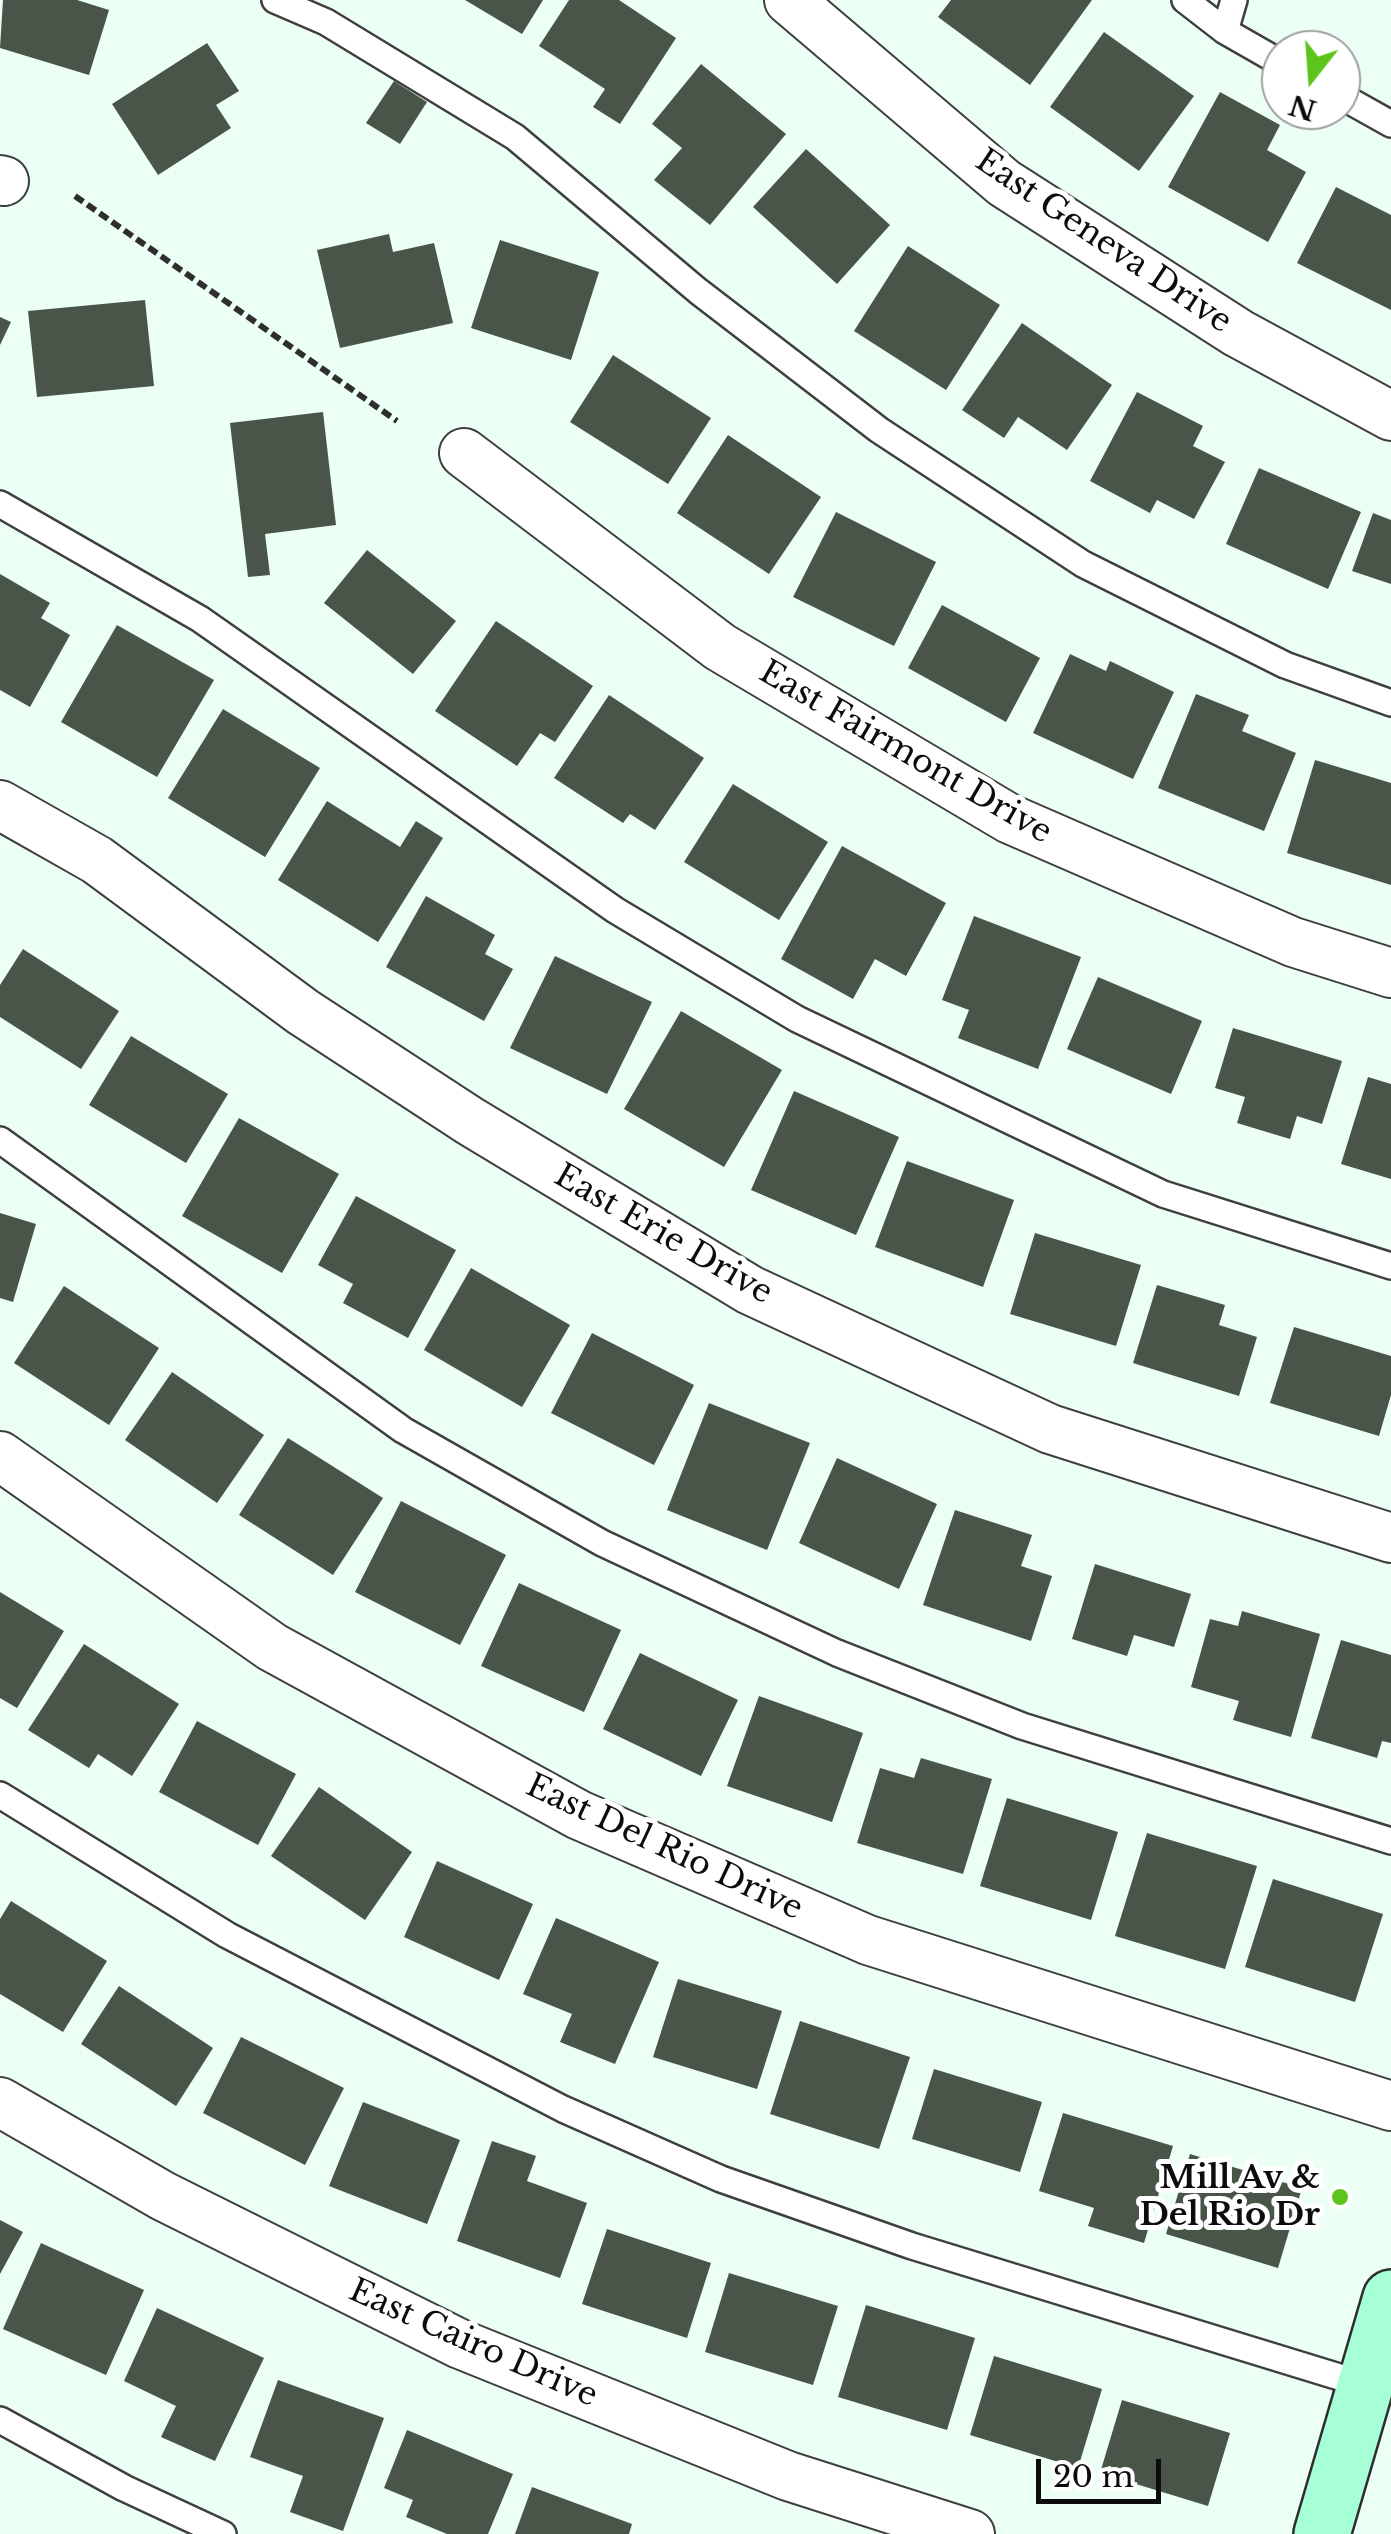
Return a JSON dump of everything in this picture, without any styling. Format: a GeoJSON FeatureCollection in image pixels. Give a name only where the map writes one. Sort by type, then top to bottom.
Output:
{"type":"FeatureCollection","features":[{"type":"Feature","properties":{"kind":"main road"},"geometry":{"type":"LineString","coordinates":[[1322,2534],[1379,2389],[1391,2298]]}},
{"type":"Feature","properties":{"kind":"street","name":"East Geneva Drive"},"geometry":{"type":"LineString","coordinates":[[819,9],[1004,183],[1238,333],[1391,416]]}},
{"type":"Feature","properties":{"kind":"street","name":"East Fairmont Drive"},"geometry":{"type":"LineString","coordinates":[[464,453],[720,646],[1010,819],[1293,942],[1391,973]]}},
{"type":"Feature","properties":{"kind":"street","name":"East Erie Drive"},"geometry":{"type":"LineString","coordinates":[[0,805],[97,860],[303,1012],[470,1121],[750,1290],[1050,1429],[1391,1538]]}},
{"type":"Feature","properties":{"kind":"street","name":"East Del Rio Drive"},"geometry":{"type":"LineString","coordinates":[[0,1456],[272,1647],[579,1815],[868,1940],[1391,2106]]}},
{"type":"Feature","properties":{"kind":"street","name":"East Cairo Drive"},"geometry":{"type":"LineString","coordinates":[[0,2102],[163,2196],[460,2344],[788,2476],[970,2534]]}},
{"type":"Feature","properties":{"kind":"lane"},"geometry":{"type":"LineString","coordinates":[[275,0],[326,22],[515,138],[698,291],[878,430],[1083,564],[1285,665],[1391,703]]}},
{"type":"Feature","properties":{"kind":"lane"},"geometry":{"type":"LineString","coordinates":[[1185,0],[1224,31],[1261,52]]}},
{"type":"Feature","properties":{"kind":"lane"},"geometry":{"type":"LineString","coordinates":[[1224,31],[1234,0]]}},
{"type":"Feature","properties":{"kind":"lane"},"geometry":{"type":"LineString","coordinates":[[1361,107],[1391,124]]}},
{"type":"Feature","properties":{"kind":"lane"},"geometry":{"type":"LineString","coordinates":[[0,504],[200,619],[615,910],[797,1019],[1163,1194],[1391,1266]]}},
{"type":"Feature","properties":{"kind":"lane"},"geometry":{"type":"LineString","coordinates":[[0,1140],[403,1430],[602,1543],[837,1653],[1022,1726],[1391,1840]]}},
{"type":"Feature","properties":{"kind":"lane"},"geometry":{"type":"LineString","coordinates":[[0,1795],[244,1945],[564,2109],[721,2179],[912,2246],[1379,2389]]}},
{"type":"Feature","properties":{"kind":"lane"},"geometry":{"type":"LineString","coordinates":[[0,2420],[124,2488],[223,2534]]}},
{"type":"Feature","properties":{"kind":"path"},"geometry":{"type":"LineString","coordinates":[[75,196],[397,421]]}},
{"type":"Feature","properties":{"kind":"building"},"geometry":{"type":"Polygon","coordinates":[[[3,0],[77,0],[109,10],[89,75],[0,48],[3,0]]]}},
{"type":"Feature","properties":{"kind":"building"},"geometry":{"type":"Polygon","coordinates":[[[465,0],[543,0],[522,34],[465,0]]]}},
{"type":"Feature","properties":{"kind":"building"},"geometry":{"type":"Polygon","coordinates":[[[569,0],[619,0],[676,38],[620,124],[593,107],[605,89],[539,46],[569,0]]]}},
{"type":"Feature","properties":{"kind":"building"},"geometry":{"type":"Polygon","coordinates":[[[951,0],[1092,0],[1030,85],[938,17],[951,0]]]}},
{"type":"Feature","properties":{"kind":"building"},"geometry":{"type":"Polygon","coordinates":[[[1104,32],[1194,96],[1139,171],[1050,107],[1104,32]]]}},
{"type":"Feature","properties":{"kind":"building"},"geometry":{"type":"Polygon","coordinates":[[[207,43],[239,91],[216,105],[231,128],[158,175],[112,104],[207,43]]]}},
{"type":"Feature","properties":{"kind":"building"},"geometry":{"type":"Polygon","coordinates":[[[701,64],[786,134],[710,225],[654,180],[682,148],[652,124],[701,64]]]}},
{"type":"Feature","properties":{"kind":"building"},"geometry":{"type":"Polygon","coordinates":[[[394,81],[427,102],[400,144],[366,123],[394,81]]]}},
{"type":"Feature","properties":{"kind":"building"},"geometry":{"type":"Polygon","coordinates":[[[1220,92],[1261,115],[1261,130],[1277,130],[1267,150],[1306,172],[1268,242],[1168,187],[1220,92]]]}},
{"type":"Feature","properties":{"kind":"building"},"geometry":{"type":"Polygon","coordinates":[[[806,149],[890,225],[837,284],[753,207],[806,149]]]}},
{"type":"Feature","properties":{"kind":"building"},"geometry":{"type":"Polygon","coordinates":[[[1336,187],[1391,215],[1391,310],[1297,263],[1336,187]]]}},
{"type":"Feature","properties":{"kind":"building"},"geometry":{"type":"Polygon","coordinates":[[[389,234],[393,252],[434,243],[453,323],[340,348],[317,250],[389,234]]]}},
{"type":"Feature","properties":{"kind":"building"},"geometry":{"type":"Polygon","coordinates":[[[500,240],[599,272],[571,360],[471,328],[500,240]]]}},
{"type":"Feature","properties":{"kind":"building"},"geometry":{"type":"Polygon","coordinates":[[[908,246],[1000,305],[946,390],[854,331],[908,246]]]}},
{"type":"Feature","properties":{"kind":"building"},"geometry":{"type":"Polygon","coordinates":[[[145,300],[154,386],[37,397],[28,311],[145,300]]]}},
{"type":"Feature","properties":{"kind":"building"},"geometry":{"type":"Polygon","coordinates":[[[0,317],[11,322],[0,345],[0,317]]]}},
{"type":"Feature","properties":{"kind":"building"},"geometry":{"type":"Polygon","coordinates":[[[1022,323],[1112,385],[1067,450],[1018,417],[1004,438],[962,410],[1022,323]]]}},
{"type":"Feature","properties":{"kind":"building"},"geometry":{"type":"Polygon","coordinates":[[[613,355],[711,418],[668,484],[570,422],[613,355]]]}},
{"type":"Feature","properties":{"kind":"building"},"geometry":{"type":"Polygon","coordinates":[[[1137,392],[1203,426],[1193,446],[1225,462],[1194,519],[1157,500],[1150,513],[1090,481],[1137,392]]]}},
{"type":"Feature","properties":{"kind":"building"},"geometry":{"type":"Polygon","coordinates":[[[323,412],[336,525],[265,534],[270,575],[248,577],[230,423],[323,412]]]}},
{"type":"Feature","properties":{"kind":"building"},"geometry":{"type":"Polygon","coordinates":[[[728,435],[821,497],[769,574],[677,513],[728,435]]]}},
{"type":"Feature","properties":{"kind":"building"},"geometry":{"type":"Polygon","coordinates":[[[1259,468],[1361,512],[1328,589],[1226,544],[1259,468]]]}},
{"type":"Feature","properties":{"kind":"building"},"geometry":{"type":"Polygon","coordinates":[[[836,512],[936,562],[894,646],[793,597],[836,512]]]}},
{"type":"Feature","properties":{"kind":"building"},"geometry":{"type":"Polygon","coordinates":[[[1373,513],[1391,520],[1391,584],[1352,571],[1373,513]]]}},
{"type":"Feature","properties":{"kind":"building"},"geometry":{"type":"Polygon","coordinates":[[[367,550],[456,621],[413,674],[324,603],[367,550]]]}},
{"type":"Feature","properties":{"kind":"building"},"geometry":{"type":"Polygon","coordinates":[[[0,574],[50,603],[41,618],[70,635],[30,707],[0,690],[0,574]]]}},
{"type":"Feature","properties":{"kind":"building"},"geometry":{"type":"Polygon","coordinates":[[[942,605],[1040,658],[1006,722],[908,668],[942,605]]]}},
{"type":"Feature","properties":{"kind":"building"},"geometry":{"type":"Polygon","coordinates":[[[496,621],[593,686],[555,742],[540,733],[517,766],[435,711],[496,621]]]}},
{"type":"Feature","properties":{"kind":"building"},"geometry":{"type":"Polygon","coordinates":[[[117,625],[214,680],[157,777],[61,722],[117,625]]]}},
{"type":"Feature","properties":{"kind":"building"},"geometry":{"type":"Polygon","coordinates":[[[1070,654],[1106,671],[1110,661],[1174,692],[1133,779],[1033,733],[1070,654]]]}},
{"type":"Feature","properties":{"kind":"building"},"geometry":{"type":"Polygon","coordinates":[[[1196,694],[1249,715],[1242,731],[1296,753],[1264,831],[1158,788],[1196,694]]]}},
{"type":"Feature","properties":{"kind":"building"},"geometry":{"type":"Polygon","coordinates":[[[609,695],[704,758],[655,830],[630,814],[623,823],[554,778],[609,695]]]}},
{"type":"Feature","properties":{"kind":"building"},"geometry":{"type":"Polygon","coordinates":[[[223,709],[320,768],[265,857],[168,798],[223,709]]]}},
{"type":"Feature","properties":{"kind":"building"},"geometry":{"type":"Polygon","coordinates":[[[1315,760],[1391,783],[1391,885],[1287,853],[1315,760]]]}},
{"type":"Feature","properties":{"kind":"building"},"geometry":{"type":"Polygon","coordinates":[[[733,784],[828,842],[779,920],[684,862],[733,784]]]}},
{"type":"Feature","properties":{"kind":"building"},"geometry":{"type":"Polygon","coordinates":[[[327,801],[400,847],[416,821],[443,838],[378,942],[278,880],[327,801]]]}},
{"type":"Feature","properties":{"kind":"building"},"geometry":{"type":"Polygon","coordinates":[[[842,846],[946,903],[906,976],[875,959],[853,999],[781,959],[842,846]]]}},
{"type":"Feature","properties":{"kind":"building"},"geometry":{"type":"Polygon","coordinates":[[[426,896],[495,935],[485,954],[513,969],[484,1021],[386,967],[426,896]]]}},
{"type":"Feature","properties":{"kind":"building"},"geometry":{"type":"Polygon","coordinates":[[[974,916],[1081,957],[1038,1069],[958,1038],[969,1010],[942,1000],[974,916]]]}},
{"type":"Feature","properties":{"kind":"building"},"geometry":{"type":"Polygon","coordinates":[[[23,949],[119,1011],[81,1069],[0,1017],[0,985],[23,949]]]}},
{"type":"Feature","properties":{"kind":"building"},"geometry":{"type":"Polygon","coordinates":[[[555,956],[652,1002],[607,1094],[510,1048],[555,956]]]}},
{"type":"Feature","properties":{"kind":"building"},"geometry":{"type":"Polygon","coordinates":[[[1098,977],[1202,1021],[1171,1094],[1067,1049],[1098,977]]]}},
{"type":"Feature","properties":{"kind":"building"},"geometry":{"type":"Polygon","coordinates":[[[681,1011],[782,1070],[724,1167],[624,1109],[681,1011]]]}},
{"type":"Feature","properties":{"kind":"building"},"geometry":{"type":"Polygon","coordinates":[[[1233,1028],[1342,1061],[1322,1124],[1297,1116],[1290,1139],[1237,1123],[1245,1097],[1215,1088],[1233,1028]]]}},
{"type":"Feature","properties":{"kind":"building"},"geometry":{"type":"Polygon","coordinates":[[[131,1036],[228,1094],[186,1163],[89,1105],[131,1036]]]}},
{"type":"Feature","properties":{"kind":"building"},"geometry":{"type":"Polygon","coordinates":[[[1368,1077],[1391,1084],[1391,1179],[1341,1164],[1368,1077]]]}},
{"type":"Feature","properties":{"kind":"building"},"geometry":{"type":"Polygon","coordinates":[[[794,1091],[899,1137],[856,1235],[751,1190],[794,1091]]]}},
{"type":"Feature","properties":{"kind":"building"},"geometry":{"type":"Polygon","coordinates":[[[239,1118],[339,1174],[282,1273],[182,1216],[239,1118]]]}},
{"type":"Feature","properties":{"kind":"building"},"geometry":{"type":"Polygon","coordinates":[[[907,1161],[1014,1200],[983,1287],[875,1247],[907,1161]]]}},
{"type":"Feature","properties":{"kind":"building"},"geometry":{"type":"Polygon","coordinates":[[[356,1196],[456,1250],[408,1338],[343,1303],[353,1284],[318,1265],[356,1196]]]}},
{"type":"Feature","properties":{"kind":"building"},"geometry":{"type":"Polygon","coordinates":[[[0,1213],[36,1224],[13,1302],[0,1298],[0,1213]]]}},
{"type":"Feature","properties":{"kind":"building"},"geometry":{"type":"Polygon","coordinates":[[[1035,1233],[1141,1265],[1116,1346],[1010,1314],[1035,1233]]]}},
{"type":"Feature","properties":{"kind":"building"},"geometry":{"type":"Polygon","coordinates":[[[471,1268],[570,1325],[522,1407],[424,1350],[471,1268]]]}},
{"type":"Feature","properties":{"kind":"building"},"geometry":{"type":"Polygon","coordinates":[[[1157,1285],[1225,1305],[1219,1325],[1257,1337],[1239,1396],[1133,1363],[1157,1285]]]}},
{"type":"Feature","properties":{"kind":"building"},"geometry":{"type":"Polygon","coordinates":[[[64,1286],[159,1348],[109,1425],[14,1363],[64,1286]]]}},
{"type":"Feature","properties":{"kind":"building"},"geometry":{"type":"Polygon","coordinates":[[[1294,1327],[1391,1356],[1391,1395],[1379,1436],[1270,1403],[1294,1327]]]}},
{"type":"Feature","properties":{"kind":"building"},"geometry":{"type":"Polygon","coordinates":[[[592,1333],[694,1385],[654,1465],[551,1413],[592,1333]]]}},
{"type":"Feature","properties":{"kind":"building"},"geometry":{"type":"Polygon","coordinates":[[[172,1372],[264,1435],[217,1503],[125,1440],[172,1372]]]}},
{"type":"Feature","properties":{"kind":"building"},"geometry":{"type":"Polygon","coordinates":[[[709,1403],[810,1443],[767,1550],[667,1510],[709,1403]]]}},
{"type":"Feature","properties":{"kind":"building"},"geometry":{"type":"Polygon","coordinates":[[[288,1438],[383,1498],[333,1575],[239,1515],[288,1438]]]}},
{"type":"Feature","properties":{"kind":"building"},"geometry":{"type":"Polygon","coordinates":[[[837,1458],[937,1504],[899,1589],[799,1543],[837,1458]]]}},
{"type":"Feature","properties":{"kind":"building"},"geometry":{"type":"Polygon","coordinates":[[[401,1501],[506,1555],[460,1645],[355,1592],[401,1501]]]}},
{"type":"Feature","properties":{"kind":"building"},"geometry":{"type":"Polygon","coordinates":[[[955,1510],[1032,1535],[1021,1566],[1052,1576],[1031,1641],[923,1605],[955,1510]]]}},
{"type":"Feature","properties":{"kind":"building"},"geometry":{"type":"Polygon","coordinates":[[[1095,1564],[1191,1594],[1174,1647],[1134,1635],[1127,1656],[1072,1639],[1095,1564]]]}},
{"type":"Feature","properties":{"kind":"building"},"geometry":{"type":"Polygon","coordinates":[[[519,1583],[621,1630],[584,1712],[481,1666],[519,1583]]]}},
{"type":"Feature","properties":{"kind":"building"},"geometry":{"type":"Polygon","coordinates":[[[0,1592],[64,1631],[17,1708],[0,1698],[0,1592]]]}},
{"type":"Feature","properties":{"kind":"building"},"geometry":{"type":"Polygon","coordinates":[[[1242,1611],[1320,1634],[1291,1737],[1233,1720],[1239,1701],[1191,1687],[1210,1619],[1238,1626],[1242,1611]]]}},
{"type":"Feature","properties":{"kind":"building"},"geometry":{"type":"Polygon","coordinates":[[[1341,1640],[1391,1655],[1391,1743],[1382,1741],[1377,1758],[1311,1738],[1341,1640]]]}},
{"type":"Feature","properties":{"kind":"building"},"geometry":{"type":"Polygon","coordinates":[[[84,1644],[179,1704],[132,1776],[98,1754],[89,1768],[28,1730],[84,1644]]]}},
{"type":"Feature","properties":{"kind":"building"},"geometry":{"type":"Polygon","coordinates":[[[640,1653],[738,1700],[701,1776],[603,1729],[640,1653]]]}},
{"type":"Feature","properties":{"kind":"building"},"geometry":{"type":"Polygon","coordinates":[[[759,1696],[863,1733],[832,1822],[727,1786],[759,1696]]]}},
{"type":"Feature","properties":{"kind":"building"},"geometry":{"type":"Polygon","coordinates":[[[197,1721],[296,1774],[258,1845],[159,1792],[197,1721]]]}},
{"type":"Feature","properties":{"kind":"building"},"geometry":{"type":"Polygon","coordinates":[[[921,1758],[992,1779],[963,1874],[857,1843],[880,1768],[914,1778],[921,1758]]]}},
{"type":"Feature","properties":{"kind":"building"},"geometry":{"type":"Polygon","coordinates":[[[319,1787],[412,1852],[365,1920],[271,1856],[319,1787]]]}},
{"type":"Feature","properties":{"kind":"building"},"geometry":{"type":"Polygon","coordinates":[[[1007,1798],[1118,1832],[1091,1920],[980,1886],[1007,1798]]]}},
{"type":"Feature","properties":{"kind":"building"},"geometry":{"type":"Polygon","coordinates":[[[1147,1833],[1257,1866],[1225,1969],[1115,1936],[1147,1833]]]}},
{"type":"Feature","properties":{"kind":"building"},"geometry":{"type":"Polygon","coordinates":[[[437,1861],[533,1904],[499,1980],[404,1937],[437,1861]]]}},
{"type":"Feature","properties":{"kind":"building"},"geometry":{"type":"Polygon","coordinates":[[[1273,1879],[1383,1914],[1355,2002],[1245,1967],[1273,1879]]]}},
{"type":"Feature","properties":{"kind":"building"},"geometry":{"type":"Polygon","coordinates":[[[11,1901],[107,1961],[63,2032],[0,1994],[0,1919],[11,1901]]]}},
{"type":"Feature","properties":{"kind":"building"},"geometry":{"type":"Polygon","coordinates":[[[556,1918],[659,1962],[615,2064],[560,2042],[572,2014],[523,1994],[556,1918]]]}},
{"type":"Feature","properties":{"kind":"building"},"geometry":{"type":"Polygon","coordinates":[[[678,1979],[782,2011],[757,2089],[653,2057],[678,1979]]]}},
{"type":"Feature","properties":{"kind":"building"},"geometry":{"type":"Polygon","coordinates":[[[119,1986],[213,2048],[176,2106],[81,2044],[119,1986]]]}},
{"type":"Feature","properties":{"kind":"building"},"geometry":{"type":"Polygon","coordinates":[[[800,2021],[910,2057],[879,2149],[770,2114],[800,2021]]]}},
{"type":"Feature","properties":{"kind":"building"},"geometry":{"type":"Polygon","coordinates":[[[241,2037],[344,2088],[305,2165],[203,2113],[241,2037]]]}},
{"type":"Feature","properties":{"kind":"building"},"geometry":{"type":"Polygon","coordinates":[[[934,2069],[1042,2102],[1020,2172],[912,2139],[934,2069]]]}},
{"type":"Feature","properties":{"kind":"building"},"geometry":{"type":"Polygon","coordinates":[[[363,2102],[460,2140],[427,2224],[329,2186],[363,2102]]]}},
{"type":"Feature","properties":{"kind":"building"},"geometry":{"type":"Polygon","coordinates":[[[1063,2113],[1173,2146],[1144,2243],[1088,2226],[1094,2208],[1039,2191],[1063,2113]]]}},
{"type":"Feature","properties":{"kind":"building"},"geometry":{"type":"Polygon","coordinates":[[[492,2141],[536,2156],[527,2181],[587,2203],[560,2278],[457,2241],[492,2141]]]}},
{"type":"Feature","properties":{"kind":"building"},"geometry":{"type":"Polygon","coordinates":[[[1190,2154],[1302,2188],[1278,2268],[1166,2234],[1190,2154]]]}},
{"type":"Feature","properties":{"kind":"building"},"geometry":{"type":"Polygon","coordinates":[[[0,2220],[23,2232],[0,2274],[0,2220]]]}},
{"type":"Feature","properties":{"kind":"building"},"geometry":{"type":"Polygon","coordinates":[[[607,2229],[711,2263],[687,2338],[582,2304],[607,2229]]]}},
{"type":"Feature","properties":{"kind":"building"},"geometry":{"type":"Polygon","coordinates":[[[41,2243],[144,2290],[106,2375],[3,2329],[41,2243]]]}},
{"type":"Feature","properties":{"kind":"building"},"geometry":{"type":"Polygon","coordinates":[[[729,2273],[838,2306],[813,2385],[705,2352],[729,2273]]]}},
{"type":"Feature","properties":{"kind":"building"},"geometry":{"type":"Polygon","coordinates":[[[866,2305],[975,2338],[947,2430],[838,2397],[866,2305]]]}},
{"type":"Feature","properties":{"kind":"building"},"geometry":{"type":"Polygon","coordinates":[[[157,2308],[264,2358],[215,2461],[161,2437],[176,2406],[124,2381],[157,2308]]]}},
{"type":"Feature","properties":{"kind":"building"},"geometry":{"type":"Polygon","coordinates":[[[994,2356],[1102,2389],[1078,2468],[970,2435],[994,2356]]]}},
{"type":"Feature","properties":{"kind":"building"},"geometry":{"type":"Polygon","coordinates":[[[278,2380],[384,2418],[343,2531],[290,2512],[303,2476],[250,2457],[278,2380]]]}},
{"type":"Feature","properties":{"kind":"building"},"geometry":{"type":"Polygon","coordinates":[[[1122,2400],[1230,2433],[1208,2506],[1100,2473],[1122,2400]]]}},
{"type":"Feature","properties":{"kind":"building"},"geometry":{"type":"Polygon","coordinates":[[[407,2430],[513,2474],[488,2534],[447,2534],[406,2517],[413,2500],[384,2488],[407,2430]]]}},
{"type":"Feature","properties":{"kind":"building"},"geometry":{"type":"Polygon","coordinates":[[[532,2487],[632,2524],[629,2534],[515,2534],[532,2487]]]}},
{"type":"Feature","properties":{"kind":"place","name":"Mill Av & Del Rio Dr"},"geometry":{"type":"Point","coordinates":[1340,2197]}}]}
